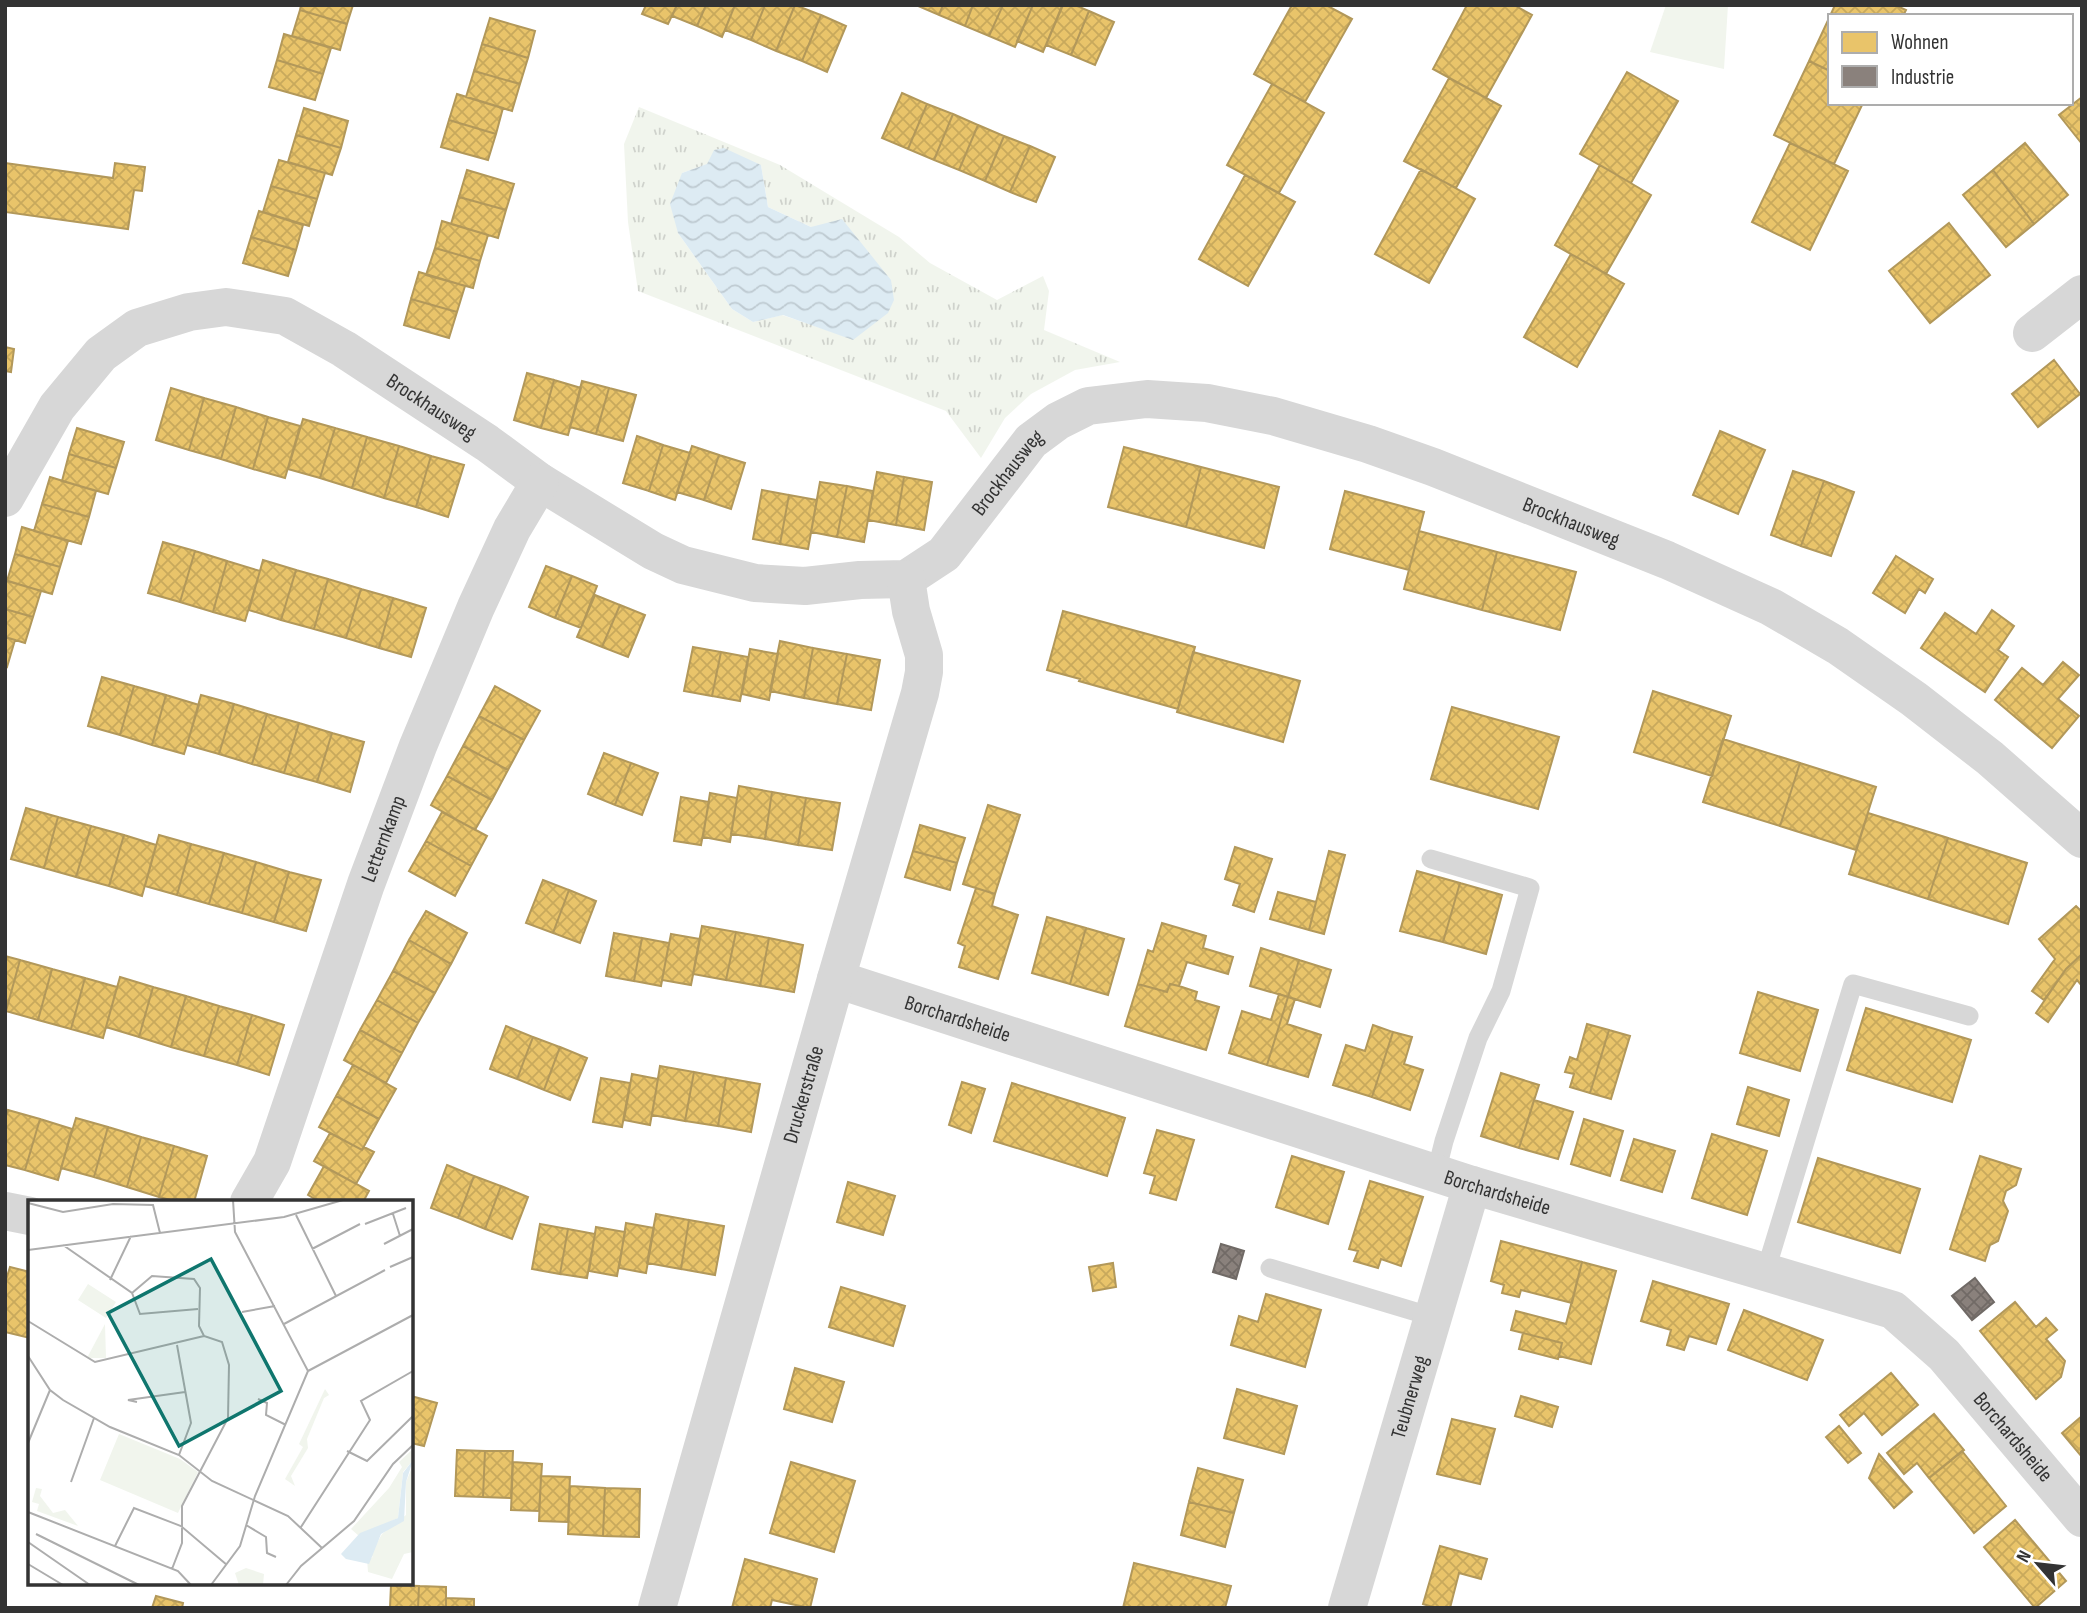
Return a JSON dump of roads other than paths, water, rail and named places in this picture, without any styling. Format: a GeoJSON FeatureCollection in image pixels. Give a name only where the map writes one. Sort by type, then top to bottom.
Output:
{"type":"FeatureCollection","features":[{"type":"Feature","properties":{"kind":"street"},"geometry":{"type":"LineString","coordinates":[[2032,333],[2082,293]]}},
{"type":"Feature","properties":{"kind":"street","name":"Brockhausweg"},"geometry":{"type":"LineString","coordinates":[[5,498],[57,407],[100,354],[138,328],[189,312],[226,307],[285,316],[344,349],[487,443],[540,482],[653,551],[682,565],[755,583],[805,586],[860,580],[906,579],[944,554],[1031,441],[1058,421],[1088,407],[1147,399],[1207,403],[1273,416],[1368,444],[1457,476],[1667,560],[1771,607],[1838,646],[1914,699],[1990,758],[2082,839]]}},
{"type":"Feature","properties":{"kind":"street","name":"Letternkamp"},"geometry":{"type":"LineString","coordinates":[[250,1200],[272,1162],[361,896],[418,746],[512,529],[540,482]]}},
{"type":"Feature","properties":{"kind":"street","name":"Druckerstraße"},"geometry":{"type":"LineString","coordinates":[[657,1608],[920,693],[924,655],[911,611],[906,579]]}},
{"type":"Feature","properties":{"kind":"street","name":"Borchardsheide"},"geometry":{"type":"LineString","coordinates":[[836,979],[1472,1185],[1893,1310],[1944,1355],[2082,1518]]}},
{"type":"Feature","properties":{"kind":"street","name":"Teubnerweg"},"geometry":{"type":"LineString","coordinates":[[1347,1608],[1472,1185]]}},
{"type":"Feature","properties":{"kind":"street"},"geometry":{"type":"LineString","coordinates":[[5,1211],[28,1216]]}},
{"type":"Feature","properties":{"kind":"lane"},"geometry":{"type":"LineString","coordinates":[[1431,859],[1530,888],[1501,990],[1478,1038],[1444,1140],[1436,1173]]}},
{"type":"Feature","properties":{"kind":"lane"},"geometry":{"type":"LineString","coordinates":[[1765,1273],[1853,984],[1969,1016]]}},
{"type":"Feature","properties":{"kind":"lane"},"geometry":{"type":"LineString","coordinates":[[1270,1268],[1433,1317]]}},
{"type":"Feature","properties":{"kind":"water"},"geometry":{"type":"Polygon","coordinates":[[[724,148],[761,165],[768,207],[811,227],[842,219],[891,280],[894,300],[888,313],[853,340],[783,315],[753,322],[732,309],[678,233],[670,204],[682,173],[707,164],[714,150],[724,148]]]}}]}
